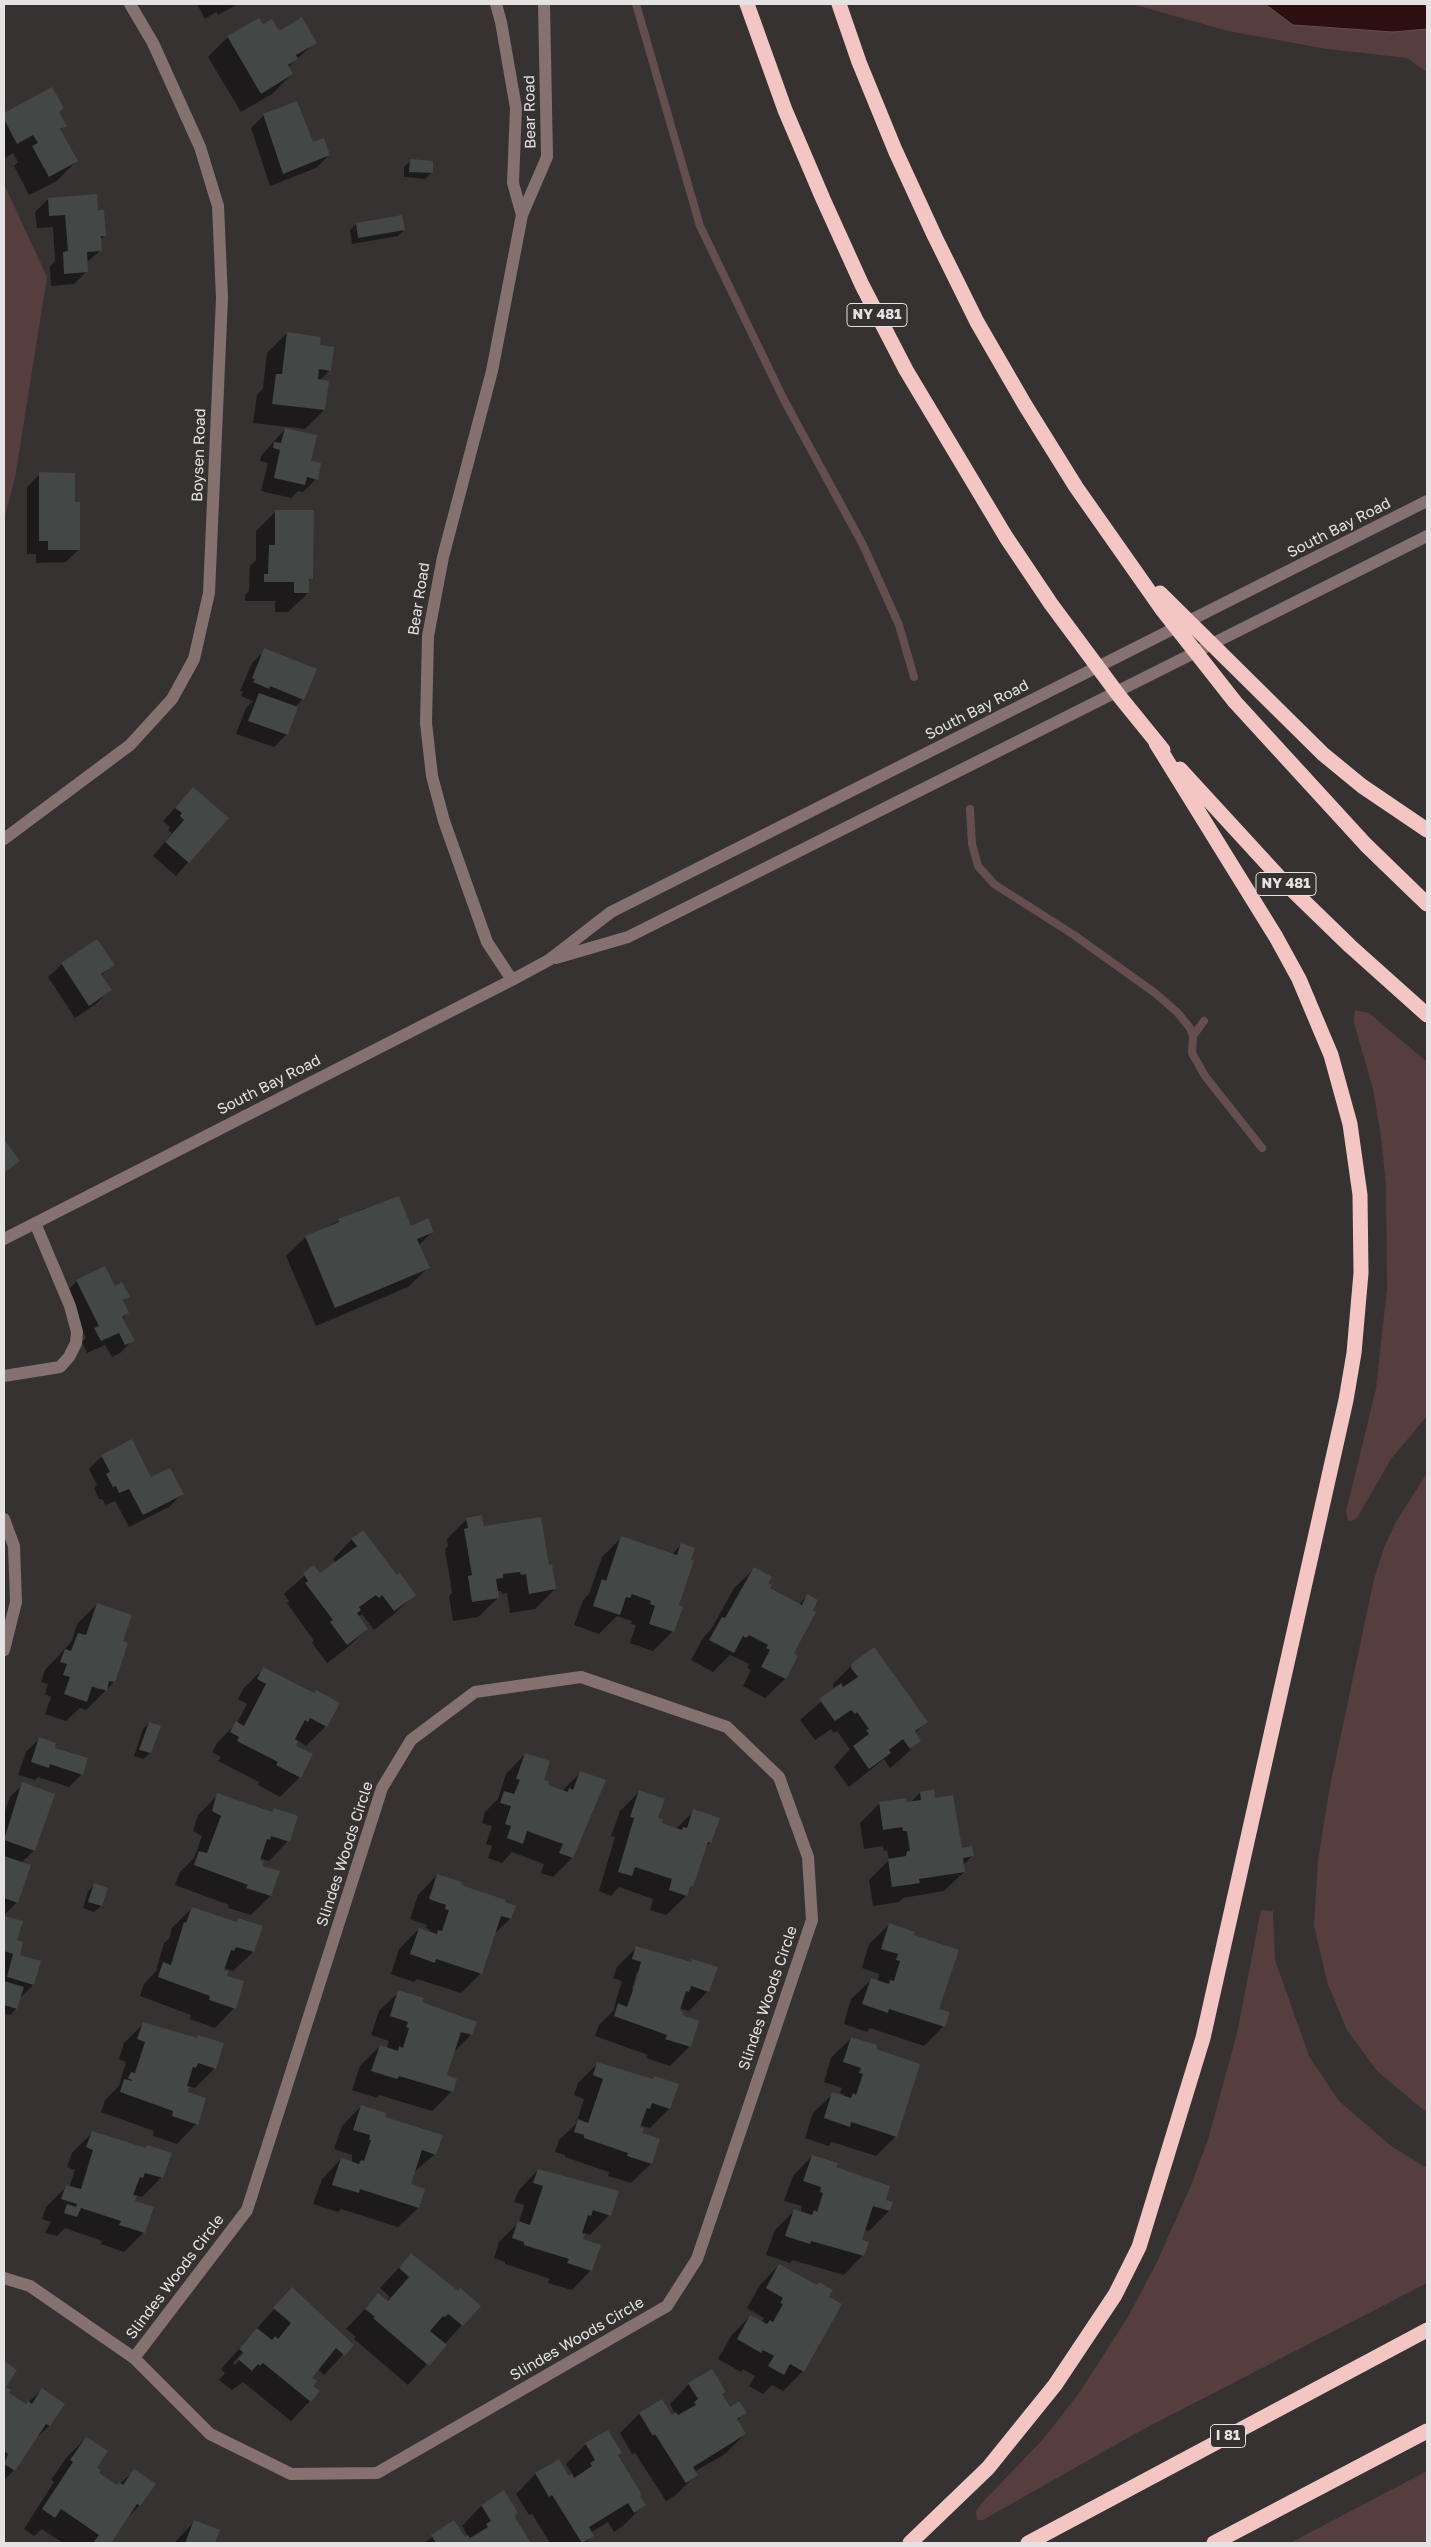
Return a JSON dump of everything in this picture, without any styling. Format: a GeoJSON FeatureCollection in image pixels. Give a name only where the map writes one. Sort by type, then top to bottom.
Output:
{"type":"FeatureCollection","features":[{"type":"Feature","properties":{"kind":"highway","name":"NY 481"},"geometry":{"type":"LineString","coordinates":[[747,4],[785,110],[862,285],[906,370],[954,453],[1051,604],[1156,743],[1281,879],[1350,946],[1427,1015]]}},
{"type":"Feature","properties":{"kind":"highway"},"geometry":{"type":"LineString","coordinates":[[839,4],[895,150],[977,322],[1025,406],[1076,487],[1129,563],[1235,702],[1366,845],[1427,904]]}},
{"type":"Feature","properties":{"kind":"highway"},"geometry":{"type":"LineString","coordinates":[[1129,563],[1323,754],[1362,786],[1427,830]]}},
{"type":"Feature","properties":{"kind":"highway"},"geometry":{"type":"LineString","coordinates":[[910,2543],[988,2468],[1056,2385],[1114,2295],[1139,2247],[1203,2038],[1341,1420],[1354,1353],[1361,1273],[1360,1195],[1350,1124],[1332,1056],[1299,979],[1276,937],[1156,743]]}},
{"type":"Feature","properties":{"kind":"highway","name":"I 81"},"geometry":{"type":"LineString","coordinates":[[1028,2543],[1427,2330]]}},
{"type":"Feature","properties":{"kind":"highway"},"geometry":{"type":"LineString","coordinates":[[1214,2543],[1427,2430]]}},
{"type":"Feature","properties":{"kind":"street","name":"Boysen Road"},"geometry":{"type":"LineString","coordinates":[[4,839],[130,745],[172,699],[194,659],[209,593],[222,298],[218,206],[200,147],[153,43],[130,4]]}},
{"type":"Feature","properties":{"kind":"street","name":"Bear Road"},"geometry":{"type":"LineString","coordinates":[[496,4],[516,108],[512,183],[522,215]]}},
{"type":"Feature","properties":{"kind":"street","name":"Bear Road"},"geometry":{"type":"LineString","coordinates":[[512,980],[487,942],[444,822],[432,776],[426,722],[428,636],[443,557],[492,371],[522,215],[547,157],[544,4]]}},
{"type":"Feature","properties":{"kind":"street","name":"South Bay Road"},"geometry":{"type":"LineString","coordinates":[[4,1239],[512,980],[549,960],[611,912],[1427,501]]}},
{"type":"Feature","properties":{"kind":"street","name":"South Bay Road"},"geometry":{"type":"LineString","coordinates":[[549,960],[628,937],[1427,536]]}},
{"type":"Feature","properties":{"kind":"street"},"geometry":{"type":"LineString","coordinates":[[4,1376],[60,1367],[70,1357],[76,1343],[77,1332],[70,1306],[35,1223]]}},
{"type":"Feature","properties":{"kind":"street"},"geometry":{"type":"LineString","coordinates":[[4,1519],[14,1546],[16,1602],[4,1650]]}},
{"type":"Feature","properties":{"kind":"street","name":"Slindes Woods Circle"},"geometry":{"type":"LineString","coordinates":[[4,2278],[30,2286],[134,2358],[210,2434],[291,2474],[377,2473],[667,2306],[697,2259],[812,1920],[808,1857],[779,1777],[727,1727],[582,1677],[475,1692],[411,1740],[382,1788],[247,2210],[134,2358]]}},
{"type":"Feature","properties":{"kind":"shaded area"},"geometry":{"type":"Polygon","coordinates":[[[1132,4],[1265,4],[1294,25],[1393,32],[1427,29],[1427,72],[1407,58],[1327,49],[1228,31],[1132,4]]]}},
{"type":"Feature","properties":{"kind":"shaded area"},"geometry":{"type":"Polygon","coordinates":[[[1265,4],[1427,4],[1427,29],[1393,32],[1293,25],[1265,4]]]}},
{"type":"Feature","properties":{"kind":"shaded area"},"geometry":{"type":"Polygon","coordinates":[[[4,184],[47,277],[15,478],[4,519],[4,184]]]}},
{"type":"Feature","properties":{"kind":"shaded area"},"geometry":{"type":"Polygon","coordinates":[[[1355,1010],[1369,1013],[1427,1062],[1427,1416],[1391,1459],[1357,1518],[1350,1522],[1346,1511],[1376,1389],[1387,1288],[1386,1185],[1381,1137],[1373,1089],[1354,1023],[1355,1010]]]}},
{"type":"Feature","properties":{"kind":"shaded area"},"geometry":{"type":"Polygon","coordinates":[[[1427,1473],[1427,2113],[1377,2071],[1347,2030],[1327,1982],[1314,1925],[1318,1860],[1329,1791],[1374,1579],[1385,1545],[1396,1522],[1427,1473]]]}},
{"type":"Feature","properties":{"kind":"shaded area"},"geometry":{"type":"Polygon","coordinates":[[[1261,1910],[1273,1911],[1275,1960],[1309,2056],[1339,2101],[1391,2146],[1427,2168],[1427,2283],[1140,2431],[983,2520],[977,2520],[976,2511],[981,2504],[1044,2438],[1079,2393],[1128,2317],[1157,2262],[1192,2183],[1209,2136],[1237,2033],[1261,1910]]]}},
{"type":"Feature","properties":{"kind":"shaded area"},"geometry":{"type":"Polygon","coordinates":[[[1427,2471],[1427,2543],[1290,2543],[1427,2471]]]}},
{"type":"Feature","properties":{"kind":"building"},"geometry":{"type":"Polygon","coordinates":[[[302,17],[317,43],[296,55],[298,59],[288,65],[293,74],[261,94],[227,36],[259,18],[263,24],[272,19],[278,29],[281,30],[302,17]]]}},
{"type":"Feature","properties":{"kind":"building"},"geometry":{"type":"Polygon","coordinates":[[[52,87],[64,108],[59,112],[67,126],[60,129],[78,161],[49,177],[32,146],[38,143],[33,135],[17,144],[4,119],[4,113],[52,87]]]}},
{"type":"Feature","properties":{"kind":"building"},"geometry":{"type":"Polygon","coordinates":[[[297,101],[313,142],[324,138],[330,155],[283,174],[263,114],[297,101]]]}},
{"type":"Feature","properties":{"kind":"building"},"geometry":{"type":"Polygon","coordinates":[[[410,159],[433,161],[433,173],[409,172],[410,159]]]}},
{"type":"Feature","properties":{"kind":"building"},"geometry":{"type":"Polygon","coordinates":[[[97,194],[98,210],[104,210],[106,236],[101,236],[102,251],[87,252],[88,272],[64,274],[63,252],[68,251],[65,215],[49,216],[48,198],[97,194]]]}},
{"type":"Feature","properties":{"kind":"building"},"geometry":{"type":"Polygon","coordinates":[[[402,215],[405,230],[358,238],[356,223],[402,215]]]}},
{"type":"Feature","properties":{"kind":"building"},"geometry":{"type":"Polygon","coordinates":[[[287,332],[321,337],[320,345],[334,347],[331,371],[319,369],[318,379],[329,381],[325,410],[272,404],[276,374],[282,374],[287,332]]]}},
{"type":"Feature","properties":{"kind":"building"},"geometry":{"type":"Polygon","coordinates":[[[285,428],[317,435],[311,461],[321,463],[318,480],[307,477],[305,485],[274,478],[280,450],[273,448],[274,442],[281,443],[285,428]]]}},
{"type":"Feature","properties":{"kind":"building"},"geometry":{"type":"Polygon","coordinates":[[[39,472],[75,473],[75,502],[80,502],[80,550],[48,550],[48,541],[39,541],[39,472]]]}},
{"type":"Feature","properties":{"kind":"building"},"geometry":{"type":"Polygon","coordinates":[[[275,510],[314,510],[313,579],[309,579],[309,593],[294,593],[294,582],[264,582],[264,574],[268,574],[269,545],[275,545],[275,510]]]}},
{"type":"Feature","properties":{"kind":"building"},"geometry":{"type":"Polygon","coordinates":[[[264,648],[317,669],[304,700],[270,686],[269,689],[253,682],[255,679],[252,678],[264,648]]]}},
{"type":"Feature","properties":{"kind":"building"},"geometry":{"type":"Polygon","coordinates":[[[259,693],[298,707],[288,735],[248,721],[259,693]]]}},
{"type":"Feature","properties":{"kind":"building"},"geometry":{"type":"Polygon","coordinates":[[[193,787],[229,818],[189,863],[165,842],[184,820],[180,816],[182,813],[175,808],[193,787]]]}},
{"type":"Feature","properties":{"kind":"building"},"geometry":{"type":"Polygon","coordinates":[[[97,939],[115,965],[101,974],[112,990],[89,1006],[61,963],[97,939]]]}},
{"type":"Feature","properties":{"kind":"building"},"geometry":{"type":"Polygon","coordinates":[[[4,1142],[20,1161],[4,1173],[4,1142]]]}},
{"type":"Feature","properties":{"kind":"building"},"geometry":{"type":"Polygon","coordinates":[[[399,1196],[411,1226],[428,1218],[434,1232],[417,1239],[430,1268],[335,1308],[305,1236],[339,1222],[338,1219],[399,1196]]]}},
{"type":"Feature","properties":{"kind":"building"},"geometry":{"type":"Polygon","coordinates":[[[105,1266],[115,1286],[122,1282],[130,1297],[123,1300],[129,1313],[122,1317],[135,1341],[125,1345],[119,1333],[101,1341],[94,1328],[99,1326],[76,1280],[105,1266]]]}},
{"type":"Feature","properties":{"kind":"building"},"geometry":{"type":"Polygon","coordinates":[[[132,1439],[151,1477],[170,1468],[184,1494],[143,1515],[129,1489],[119,1493],[116,1486],[113,1487],[106,1474],[110,1472],[101,1455],[132,1439]]]}},
{"type":"Feature","properties":{"kind":"building"},"geometry":{"type":"Polygon","coordinates":[[[482,1515],[484,1526],[541,1517],[549,1565],[552,1564],[556,1589],[529,1594],[526,1574],[521,1575],[520,1572],[503,1574],[503,1578],[496,1579],[499,1598],[472,1602],[468,1576],[472,1575],[464,1529],[468,1528],[466,1518],[482,1515]]]}},
{"type":"Feature","properties":{"kind":"building"},"geometry":{"type":"Polygon","coordinates":[[[363,1530],[397,1575],[400,1573],[416,1595],[394,1611],[382,1595],[379,1598],[376,1595],[359,1607],[361,1610],[357,1613],[368,1629],[347,1645],[330,1622],[333,1620],[305,1583],[308,1581],[303,1573],[314,1565],[320,1573],[357,1546],[351,1539],[363,1530]]]}},
{"type":"Feature","properties":{"kind":"building"},"geometry":{"type":"Polygon","coordinates":[[[621,1536],[677,1555],[681,1543],[695,1548],[691,1560],[694,1560],[679,1605],[683,1607],[674,1632],[649,1624],[655,1606],[650,1604],[651,1601],[632,1594],[630,1598],[626,1597],[620,1615],[593,1606],[602,1579],[606,1581],[621,1536]]]}},
{"type":"Feature","properties":{"kind":"building"},"geometry":{"type":"Polygon","coordinates":[[[754,1567],[772,1577],[768,1583],[772,1585],[770,1588],[802,1605],[807,1594],[818,1600],[813,1610],[816,1612],[794,1653],[798,1656],[786,1679],[761,1667],[770,1650],[766,1648],[768,1645],[749,1635],[746,1638],[743,1636],[734,1653],[709,1640],[722,1617],[725,1618],[754,1567]]]}},
{"type":"Feature","properties":{"kind":"building"},"geometry":{"type":"Polygon","coordinates":[[[97,1603],[132,1615],[123,1641],[128,1643],[115,1682],[109,1681],[107,1691],[92,1686],[87,1702],[64,1694],[70,1677],[63,1675],[67,1664],[60,1662],[65,1649],[71,1651],[78,1633],[86,1635],[97,1603]]]}},
{"type":"Feature","properties":{"kind":"building"},"geometry":{"type":"Polygon","coordinates":[[[875,1648],[928,1722],[915,1731],[921,1741],[910,1749],[903,1739],[889,1750],[891,1753],[869,1769],[853,1746],[869,1734],[866,1730],[869,1729],[857,1712],[855,1714],[851,1710],[835,1721],[819,1699],[841,1683],[843,1687],[858,1677],[851,1668],[852,1663],[875,1648]]]}},
{"type":"Feature","properties":{"kind":"building"},"geometry":{"type":"Polygon","coordinates":[[[263,1667],[314,1693],[316,1690],[340,1703],[327,1727],[310,1718],[308,1722],[305,1720],[295,1739],[298,1741],[296,1746],[313,1754],[301,1778],[276,1765],[278,1762],[237,1741],[239,1737],[230,1732],[236,1721],[244,1726],[266,1684],[257,1679],[263,1667]]]}},
{"type":"Feature","properties":{"kind":"building"},"geometry":{"type":"Polygon","coordinates":[[[149,1722],[161,1726],[151,1753],[139,1750],[149,1722]]]}},
{"type":"Feature","properties":{"kind":"building"},"geometry":{"type":"Polygon","coordinates":[[[39,1737],[56,1743],[55,1748],[88,1758],[83,1775],[50,1764],[49,1768],[31,1762],[39,1737]]]}},
{"type":"Feature","properties":{"kind":"building"},"geometry":{"type":"Polygon","coordinates":[[[525,1753],[550,1761],[544,1780],[549,1781],[548,1785],[568,1792],[569,1788],[573,1790],[580,1771],[606,1780],[573,1858],[559,1853],[563,1844],[527,1831],[523,1844],[507,1838],[511,1826],[505,1824],[511,1806],[500,1803],[504,1791],[514,1794],[520,1780],[516,1779],[525,1753]]]}},
{"type":"Feature","properties":{"kind":"building"},"geometry":{"type":"Polygon","coordinates":[[[22,1782],[55,1794],[35,1851],[4,1840],[22,1782]]]}},
{"type":"Feature","properties":{"kind":"building"},"geometry":{"type":"Polygon","coordinates":[[[934,1789],[935,1798],[953,1795],[962,1848],[972,1846],[974,1856],[963,1858],[965,1872],[919,1879],[920,1883],[892,1887],[888,1859],[906,1856],[907,1851],[910,1851],[907,1831],[903,1831],[902,1827],[883,1830],[879,1802],[906,1798],[907,1802],[921,1800],[920,1792],[934,1789]]]}},
{"type":"Feature","properties":{"kind":"building"},"geometry":{"type":"Polygon","coordinates":[[[639,1790],[665,1799],[658,1818],[663,1819],[662,1823],[682,1830],[683,1827],[687,1828],[693,1809],[720,1818],[711,1843],[708,1842],[693,1887],[691,1886],[687,1896],[669,1890],[672,1879],[635,1867],[632,1876],[618,1872],[634,1818],[630,1817],[639,1790]]]}},
{"type":"Feature","properties":{"kind":"building"},"geometry":{"type":"Polygon","coordinates":[[[217,1793],[272,1812],[274,1808],[298,1816],[290,1842],[271,1836],[270,1840],[267,1839],[260,1860],[264,1861],[262,1866],[280,1871],[271,1896],[246,1888],[248,1885],[194,1865],[199,1851],[207,1853],[221,1816],[212,1811],[217,1793]]]}},
{"type":"Feature","properties":{"kind":"building"},"geometry":{"type":"Polygon","coordinates":[[[4,1856],[31,1865],[18,1903],[4,1898],[4,1856]]]}},
{"type":"Feature","properties":{"kind":"building"},"geometry":{"type":"Polygon","coordinates":[[[437,1874],[462,1882],[461,1885],[506,1900],[505,1902],[516,1906],[511,1919],[501,1916],[482,1974],[436,1959],[435,1963],[410,1954],[419,1928],[437,1934],[438,1930],[442,1931],[449,1910],[445,1909],[446,1905],[429,1899],[437,1874]]]}},
{"type":"Feature","properties":{"kind":"building"},"geometry":{"type":"Polygon","coordinates":[[[94,1883],[108,1888],[102,1906],[88,1902],[94,1883]]]}},
{"type":"Feature","properties":{"kind":"building"},"geometry":{"type":"Polygon","coordinates":[[[192,1907],[237,1922],[238,1918],[263,1926],[254,1952],[236,1947],[234,1951],[231,1950],[224,1970],[228,1971],[227,1976],[244,1981],[236,2009],[209,2000],[210,1996],[158,1977],[163,1962],[171,1965],[184,1922],[186,1923],[192,1907]]]}},
{"type":"Feature","properties":{"kind":"building"},"geometry":{"type":"Polygon","coordinates":[[[4,1916],[23,1921],[17,1940],[23,1942],[20,1955],[41,1961],[34,1985],[7,1977],[13,1954],[4,1951],[4,1916]]]}},
{"type":"Feature","properties":{"kind":"building"},"geometry":{"type":"Polygon","coordinates":[[[889,1923],[915,1932],[914,1935],[959,1950],[939,2009],[950,2012],[945,2027],[889,2009],[888,2013],[862,2004],[871,1978],[889,1984],[890,1980],[894,1981],[900,1961],[896,1960],[898,1954],[881,1949],[889,1923]]]}},
{"type":"Feature","properties":{"kind":"building"},"geometry":{"type":"Polygon","coordinates":[[[636,1946],[691,1962],[692,1959],[718,1967],[709,1992],[691,1986],[689,1992],[686,1991],[680,2010],[683,2012],[682,2015],[699,2021],[691,2047],[665,2039],[667,2035],[614,2016],[618,2003],[627,2007],[635,1984],[641,1962],[632,1959],[636,1946]]]}},
{"type":"Feature","properties":{"kind":"building"},"geometry":{"type":"Polygon","coordinates":[[[4,1981],[24,1987],[17,2009],[4,2005],[4,1981]]]}},
{"type":"Feature","properties":{"kind":"building"},"geometry":{"type":"Polygon","coordinates":[[[398,1990],[424,1998],[422,2002],[477,2022],[472,2035],[461,2032],[447,2075],[457,2079],[453,2092],[399,2076],[397,2079],[371,2071],[380,2045],[398,2051],[399,2046],[403,2048],[409,2028],[406,2027],[408,2022],[390,2016],[398,1990]]]}},
{"type":"Feature","properties":{"kind":"building"},"geometry":{"type":"Polygon","coordinates":[[[143,2022],[197,2038],[198,2035],[224,2043],[216,2069],[198,2063],[196,2068],[193,2067],[187,2086],[189,2086],[188,2092],[206,2098],[198,2125],[172,2116],[173,2111],[120,2092],[124,2079],[133,2081],[128,2078],[131,2072],[135,2073],[145,2042],[137,2039],[143,2022]]]}},
{"type":"Feature","properties":{"kind":"building"},"geometry":{"type":"Polygon","coordinates":[[[851,2037],[877,2045],[876,2049],[920,2064],[897,2137],[851,2122],[850,2127],[824,2118],[832,2092],[851,2098],[853,2093],[856,2095],[863,2074],[859,2073],[861,2068],[843,2062],[851,2037]]]}},
{"type":"Feature","properties":{"kind":"building"},"geometry":{"type":"Polygon","coordinates":[[[597,2062],[653,2079],[654,2076],[679,2084],[670,2109],[652,2103],[650,2109],[647,2108],[640,2127],[644,2129],[642,2133],[660,2139],[652,2164],[627,2156],[628,2153],[584,2138],[584,2135],[574,2132],[578,2119],[588,2123],[603,2079],[593,2075],[597,2062]]]}},
{"type":"Feature","properties":{"kind":"building"},"geometry":{"type":"Polygon","coordinates":[[[361,2105],[386,2113],[385,2117],[443,2135],[436,2155],[422,2150],[411,2184],[425,2189],[419,2208],[360,2189],[359,2193],[332,2185],[341,2158],[359,2164],[361,2160],[364,2161],[371,2140],[369,2140],[370,2135],[353,2130],[361,2105]]]}},
{"type":"Feature","properties":{"kind":"building"},"geometry":{"type":"Polygon","coordinates":[[[92,2131],[146,2148],[147,2145],[172,2153],[163,2178],[145,2173],[143,2178],[140,2177],[133,2195],[137,2196],[135,2201],[154,2207],[145,2233],[119,2225],[121,2221],[81,2208],[77,2217],[64,2213],[67,2204],[76,2207],[77,2204],[61,2199],[66,2185],[81,2189],[93,2150],[86,2147],[92,2131]]]}},
{"type":"Feature","properties":{"kind":"building"},"geometry":{"type":"Polygon","coordinates":[[[812,2155],[838,2163],[836,2167],[890,2186],[886,2200],[893,2202],[890,2211],[873,2206],[862,2240],[869,2242],[864,2256],[811,2241],[810,2244],[785,2236],[794,2209],[812,2215],[814,2210],[817,2212],[823,2193],[820,2192],[821,2187],[803,2181],[812,2155]]]}},
{"type":"Feature","properties":{"kind":"building"},"geometry":{"type":"Polygon","coordinates":[[[538,2169],[619,2191],[611,2216],[593,2210],[591,2216],[588,2215],[582,2233],[585,2234],[583,2239],[601,2245],[592,2271],[567,2263],[569,2259],[524,2245],[524,2242],[512,2238],[518,2221],[530,2225],[543,2186],[533,2183],[538,2169]]]}},
{"type":"Feature","properties":{"kind":"building"},"geometry":{"type":"Polygon","coordinates":[[[411,2253],[458,2291],[460,2288],[481,2306],[463,2326],[448,2314],[445,2317],[443,2316],[430,2331],[447,2345],[429,2366],[365,2309],[378,2293],[388,2301],[409,2277],[399,2268],[411,2253]]]}},
{"type":"Feature","properties":{"kind":"building"},"geometry":{"type":"Polygon","coordinates":[[[779,2264],[817,2285],[819,2282],[833,2290],[829,2297],[842,2304],[804,2372],[790,2364],[784,2375],[768,2366],[774,2356],[763,2350],[761,2353],[737,2339],[750,2315],[767,2324],[770,2320],[773,2322],[783,2304],[780,2303],[783,2298],[766,2288],[779,2264]]]}},
{"type":"Feature","properties":{"kind":"building"},"geometry":{"type":"Polygon","coordinates":[[[292,2287],[354,2345],[345,2356],[336,2348],[312,2378],[317,2381],[313,2386],[320,2391],[311,2402],[263,2363],[260,2366],[258,2364],[252,2371],[238,2359],[244,2353],[239,2349],[257,2328],[272,2340],[275,2336],[278,2339],[291,2323],[273,2308],[292,2287]]]}},
{"type":"Feature","properties":{"kind":"building"},"geometry":{"type":"Polygon","coordinates":[[[4,2361],[17,2370],[6,2387],[11,2390],[9,2393],[26,2404],[28,2401],[32,2404],[42,2388],[65,2404],[50,2426],[46,2424],[15,2471],[4,2464],[8,2454],[4,2451],[4,2361]]]}},
{"type":"Feature","properties":{"kind":"building"},"geometry":{"type":"Polygon","coordinates":[[[712,2369],[726,2392],[722,2394],[730,2407],[739,2401],[747,2413],[737,2419],[746,2434],[693,2467],[698,2475],[686,2483],[655,2434],[653,2436],[639,2413],[662,2399],[672,2415],[676,2412],[678,2415],[696,2405],[694,2402],[698,2399],[688,2383],[712,2369]]]}},
{"type":"Feature","properties":{"kind":"building"},"geometry":{"type":"Polygon","coordinates":[[[608,2430],[622,2453],[618,2455],[646,2505],[634,2513],[628,2503],[589,2527],[594,2536],[582,2543],[552,2495],[549,2497],[535,2473],[559,2459],[569,2476],[572,2474],[574,2478],[592,2466],[590,2463],[595,2460],[585,2443],[608,2430]]]}},
{"type":"Feature","properties":{"kind":"building"},"geometry":{"type":"Polygon","coordinates":[[[86,2437],[108,2451],[97,2468],[101,2470],[99,2473],[117,2485],[119,2482],[123,2485],[134,2469],[156,2484],[140,2506],[137,2504],[111,2543],[93,2543],[99,2535],[61,2509],[55,2518],[42,2509],[73,2462],[70,2460],[86,2437]]]}},
{"type":"Feature","properties":{"kind":"building"},"geometry":{"type":"Polygon","coordinates":[[[504,2490],[518,2513],[514,2516],[531,2543],[436,2543],[431,2535],[454,2520],[465,2537],[468,2535],[470,2538],[488,2527],[486,2524],[491,2521],[481,2505],[504,2490]]]}},
{"type":"Feature","properties":{"kind":"building"},"geometry":{"type":"Polygon","coordinates":[[[194,2520],[220,2530],[215,2543],[185,2543],[194,2520]]]}},
{"type":"Feature","properties":{"kind":"waterway"},"geometry":{"type":"LineString","coordinates":[[636,4],[700,226],[784,400],[863,545],[899,625],[914,677]]}},
{"type":"Feature","properties":{"kind":"waterway"},"geometry":{"type":"LineString","coordinates":[[970,809],[972,844],[978,866],[994,884],[1074,935],[1155,993],[1177,1012],[1190,1028],[1193,1036],[1192,1053],[1205,1076],[1262,1148]]}},
{"type":"Feature","properties":{"kind":"waterway"},"geometry":{"type":"LineString","coordinates":[[1193,1036],[1204,1021]]}}]}
